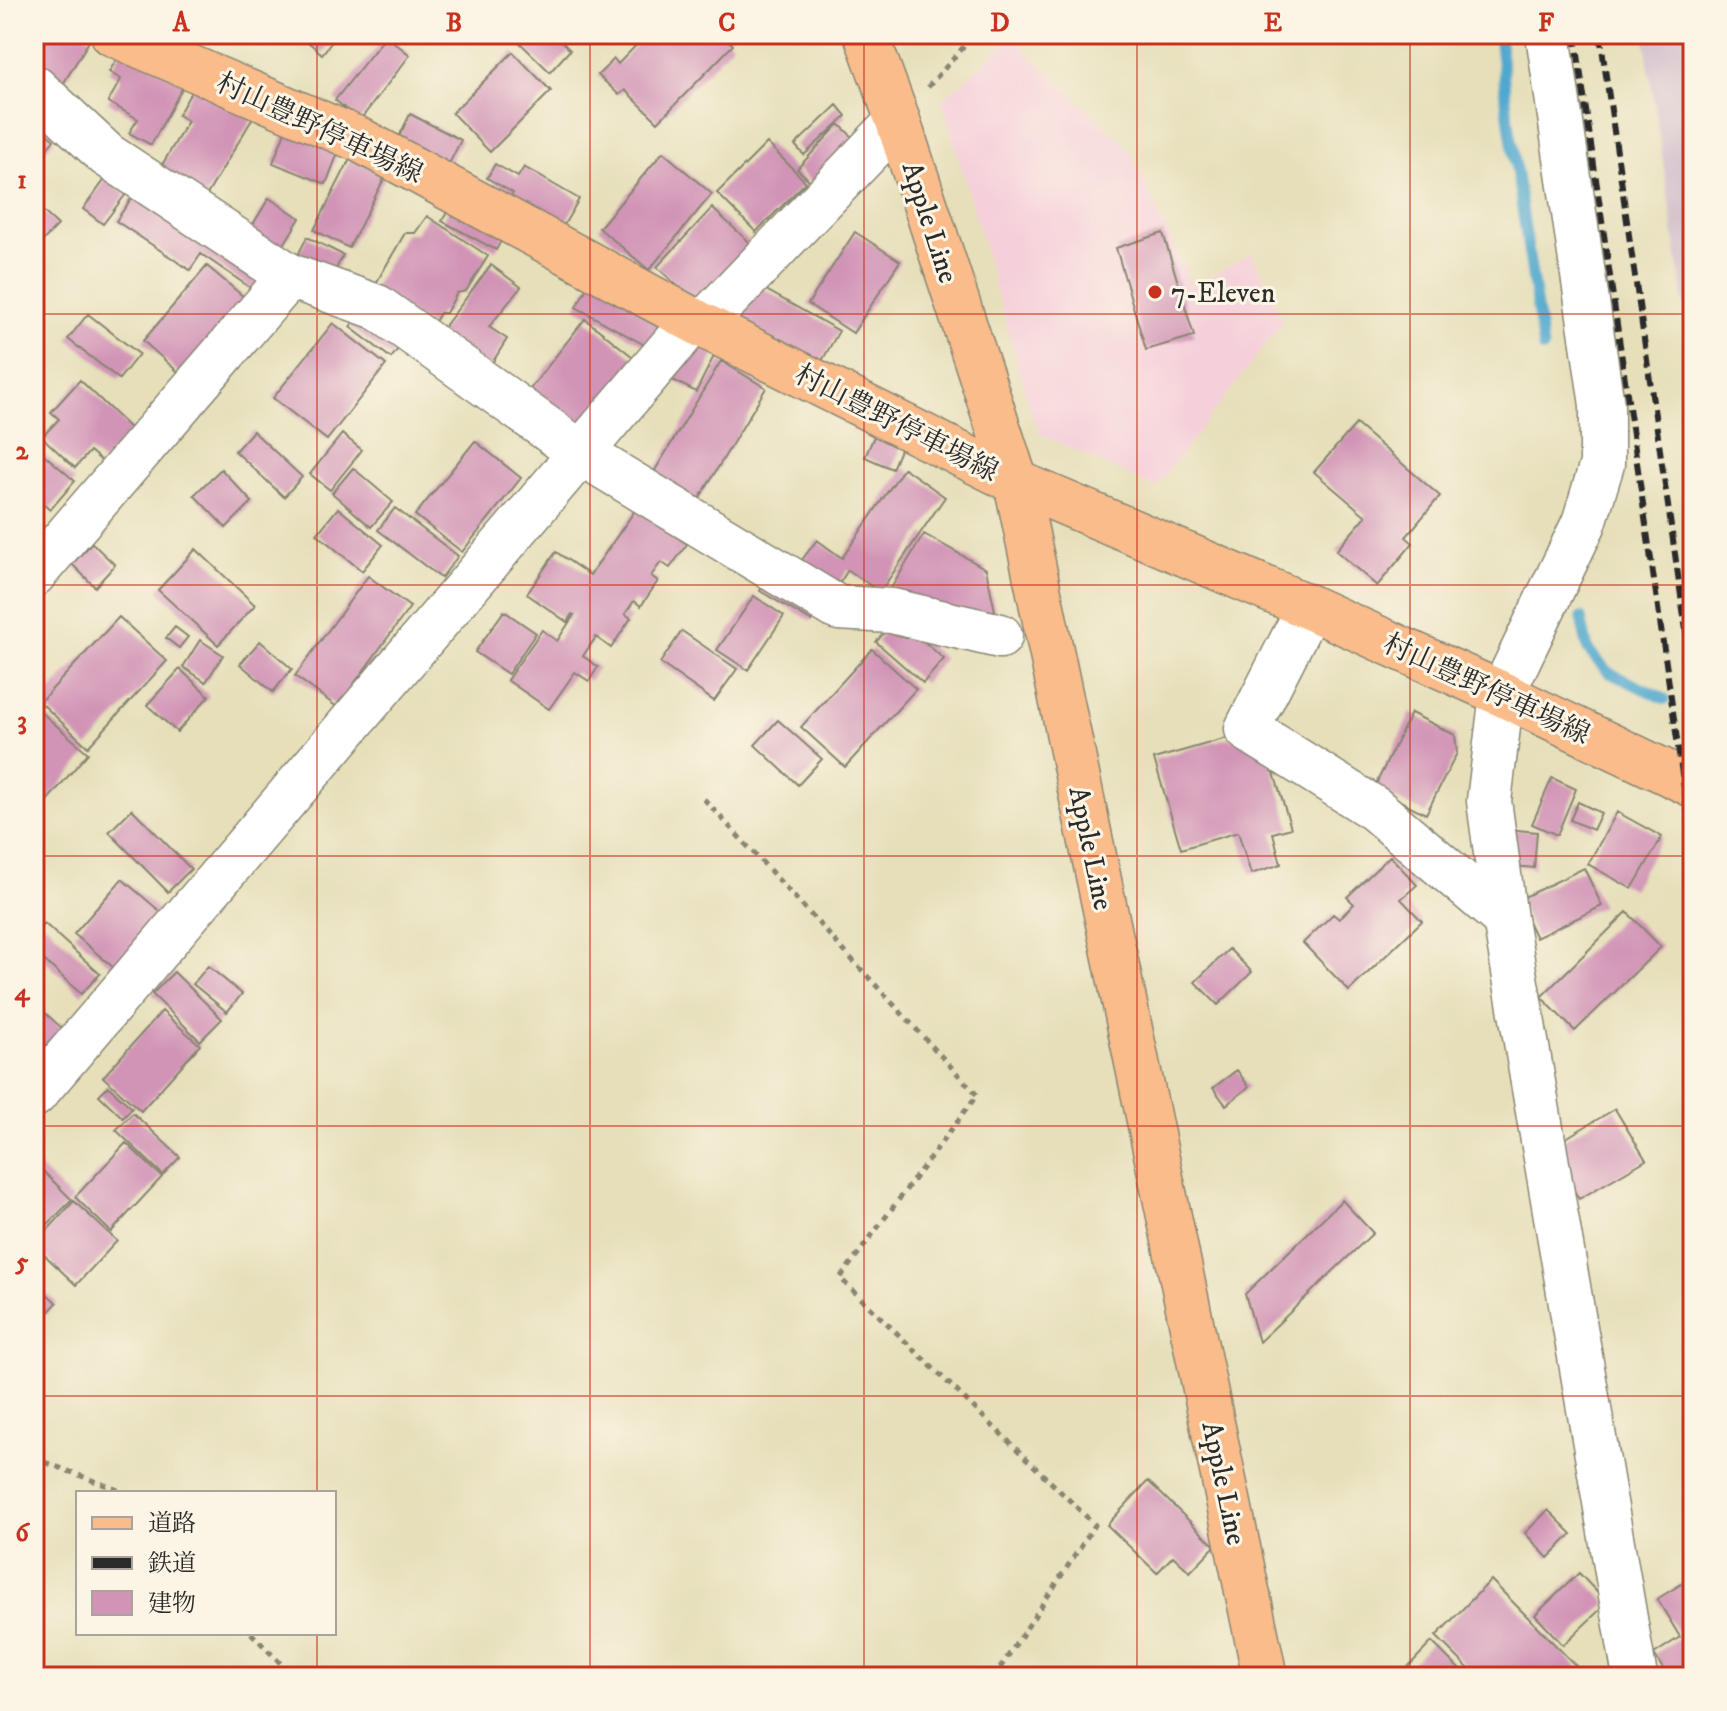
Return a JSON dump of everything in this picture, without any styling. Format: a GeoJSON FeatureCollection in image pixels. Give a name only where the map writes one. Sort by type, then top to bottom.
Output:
{"type":"FeatureCollection","features":[{"type":"Feature","properties":{"kind":"main road","name":"村山豊野停車場線"},"geometry":{"type":"LineString","coordinates":[[113,34],[360,140],[698,322],[1016,482],[1309,607],[1693,785]]}},
{"type":"Feature","properties":{"kind":"main road","name":"Apple Line"},"geometry":{"type":"LineString","coordinates":[[866,34],[898,121],[1016,482],[1265,1677]]}},
{"type":"Feature","properties":{"kind":"street"},"geometry":{"type":"LineString","coordinates":[[1548,34],[1602,405],[1602,464],[1584,523],[1502,694],[1489,801],[1505,919],[1635,1677]]}},
{"type":"Feature","properties":{"kind":"street"},"geometry":{"type":"LineString","coordinates":[[34,87],[107,155],[290,276],[377,307],[581,453],[838,608],[892,611],[1000,636]]}},
{"type":"Feature","properties":{"kind":"street"},"geometry":{"type":"LineString","coordinates":[[34,1095],[581,453],[698,322],[898,121]]}},
{"type":"Feature","properties":{"kind":"street"},"geometry":{"type":"LineString","coordinates":[[34,574],[290,276]]}},
{"type":"Feature","properties":{"kind":"street"},"geometry":{"type":"LineString","coordinates":[[1309,607],[1247,729],[1375,809],[1505,919]]}},
{"type":"Feature","properties":{"kind":"path"},"geometry":{"type":"LineString","coordinates":[[898,121],[975,34]]}},
{"type":"Feature","properties":{"kind":"path"},"geometry":{"type":"LineString","coordinates":[[704,799],[977,1095],[840,1278],[1095,1525],[994,1677]]}},
{"type":"Feature","properties":{"kind":"path"},"geometry":{"type":"LineString","coordinates":[[34,1458],[121,1491]]}},
{"type":"Feature","properties":{"kind":"path"},"geometry":{"type":"LineString","coordinates":[[253,1635],[294,1677]]}},
{"type":"Feature","properties":{"kind":"shaded area"},"geometry":{"type":"Polygon","coordinates":[[[1644,34],[1693,34],[1693,363],[1644,34]]]}},
{"type":"Feature","properties":{"kind":"shaded area"},"geometry":{"type":"Polygon","coordinates":[[[1012,38],[1129,149],[1192,286],[1252,253],[1283,322],[1155,488],[1042,435],[1033,419],[942,100],[1012,38]]]}},
{"type":"Feature","properties":{"kind":"building"},"geometry":{"type":"Polygon","coordinates":[[[40,34],[84,34],[91,38],[60,89],[34,73],[34,43],[40,34]]]}},
{"type":"Feature","properties":{"kind":"building"},"geometry":{"type":"Polygon","coordinates":[[[299,34],[338,34],[322,54],[299,34]]]}},
{"type":"Feature","properties":{"kind":"building"},"geometry":{"type":"Polygon","coordinates":[[[520,34],[554,34],[570,50],[550,72],[516,39],[520,34]]]}},
{"type":"Feature","properties":{"kind":"building"},"geometry":{"type":"Polygon","coordinates":[[[647,34],[732,34],[727,39],[733,45],[658,122],[625,90],[619,95],[598,75],[614,59],[618,64],[647,34]]]}},
{"type":"Feature","properties":{"kind":"building"},"geometry":{"type":"Polygon","coordinates":[[[386,36],[410,55],[360,120],[335,100],[386,36]]]}},
{"type":"Feature","properties":{"kind":"building"},"geometry":{"type":"Polygon","coordinates":[[[123,48],[185,83],[151,145],[129,133],[138,119],[108,102],[121,79],[109,72],[123,48]]]}},
{"type":"Feature","properties":{"kind":"building"},"geometry":{"type":"Polygon","coordinates":[[[513,52],[551,91],[490,152],[452,113],[513,52]]]}},
{"type":"Feature","properties":{"kind":"building"},"geometry":{"type":"Polygon","coordinates":[[[197,82],[254,116],[205,198],[159,170],[188,121],[178,115],[197,82]]]}},
{"type":"Feature","properties":{"kind":"building"},"geometry":{"type":"Polygon","coordinates":[[[34,102],[50,115],[40,128],[54,140],[34,165],[34,102]]]}},
{"type":"Feature","properties":{"kind":"building"},"geometry":{"type":"Polygon","coordinates":[[[837,105],[846,116],[804,155],[795,145],[837,105]]]}},
{"type":"Feature","properties":{"kind":"building"},"geometry":{"type":"Polygon","coordinates":[[[410,114],[461,140],[446,170],[395,145],[410,114]]]}},
{"type":"Feature","properties":{"kind":"building"},"geometry":{"type":"Polygon","coordinates":[[[839,124],[861,145],[819,189],[797,169],[839,124]]]}},
{"type":"Feature","properties":{"kind":"building"},"geometry":{"type":"Polygon","coordinates":[[[286,129],[339,150],[326,184],[273,163],[286,129]]]}},
{"type":"Feature","properties":{"kind":"building"},"geometry":{"type":"Polygon","coordinates":[[[767,143],[806,182],[756,232],[717,193],[767,143]]]}},
{"type":"Feature","properties":{"kind":"building"},"geometry":{"type":"Polygon","coordinates":[[[663,152],[712,194],[649,270],[599,228],[663,152]]]}},
{"type":"Feature","properties":{"kind":"building"},"geometry":{"type":"Polygon","coordinates":[[[351,157],[386,175],[349,248],[314,230],[351,157]]]}},
{"type":"Feature","properties":{"kind":"building"},"geometry":{"type":"Polygon","coordinates":[[[495,164],[518,177],[524,167],[579,199],[561,230],[508,200],[513,193],[487,178],[495,164]]]}},
{"type":"Feature","properties":{"kind":"building"},"geometry":{"type":"Polygon","coordinates":[[[106,178],[126,194],[103,224],[83,209],[106,178]]]}},
{"type":"Feature","properties":{"kind":"building"},"geometry":{"type":"Polygon","coordinates":[[[135,193],[266,280],[258,293],[201,254],[190,270],[116,221],[135,193]]]}},
{"type":"Feature","properties":{"kind":"building"},"geometry":{"type":"Polygon","coordinates":[[[269,198],[300,218],[280,251],[249,231],[269,198]]]}},
{"type":"Feature","properties":{"kind":"building"},"geometry":{"type":"Polygon","coordinates":[[[453,202],[507,230],[496,250],[442,221],[453,202]]]}},
{"type":"Feature","properties":{"kind":"building"},"geometry":{"type":"Polygon","coordinates":[[[34,203],[58,225],[34,250],[34,203]]]}},
{"type":"Feature","properties":{"kind":"building"},"geometry":{"type":"Polygon","coordinates":[[[712,208],[758,250],[703,310],[657,267],[712,208]]]}},
{"type":"Feature","properties":{"kind":"building"},"geometry":{"type":"Polygon","coordinates":[[[427,216],[488,256],[466,291],[457,293],[446,313],[440,313],[432,327],[371,292],[405,233],[415,233],[427,216]]]}},
{"type":"Feature","properties":{"kind":"building"},"geometry":{"type":"Polygon","coordinates":[[[855,232],[900,261],[853,333],[808,304],[855,232]]]}},
{"type":"Feature","properties":{"kind":"building","name":"7-Eleven"},"geometry":{"type":"Polygon","coordinates":[[[1163,233],[1194,336],[1146,350],[1116,248],[1163,233]]]}},
{"type":"Feature","properties":{"kind":"building"},"geometry":{"type":"Polygon","coordinates":[[[307,237],[343,255],[330,281],[294,263],[307,237]]]}},
{"type":"Feature","properties":{"kind":"building"},"geometry":{"type":"Polygon","coordinates":[[[491,265],[521,287],[489,327],[507,339],[487,371],[436,338],[491,265]]]}},
{"type":"Feature","properties":{"kind":"building"},"geometry":{"type":"Polygon","coordinates":[[[207,266],[250,302],[185,378],[143,341],[207,266]]]}},
{"type":"Feature","properties":{"kind":"building"},"geometry":{"type":"Polygon","coordinates":[[[593,277],[667,317],[650,348],[576,307],[593,277]]]}},
{"type":"Feature","properties":{"kind":"building"},"geometry":{"type":"Polygon","coordinates":[[[750,281],[839,331],[818,368],[729,319],[750,281]]]}},
{"type":"Feature","properties":{"kind":"building"},"geometry":{"type":"Polygon","coordinates":[[[362,310],[404,341],[391,358],[350,327],[362,310]]]}},
{"type":"Feature","properties":{"kind":"building"},"geometry":{"type":"Polygon","coordinates":[[[88,314],[139,354],[119,379],[68,339],[88,314]]]}},
{"type":"Feature","properties":{"kind":"building"},"geometry":{"type":"Polygon","coordinates":[[[585,319],[638,361],[579,436],[526,394],[585,319]]]}},
{"type":"Feature","properties":{"kind":"building"},"geometry":{"type":"Polygon","coordinates":[[[333,323],[386,365],[327,440],[273,398],[333,323]]]}},
{"type":"Feature","properties":{"kind":"building"},"geometry":{"type":"Polygon","coordinates":[[[689,340],[715,354],[696,392],[669,378],[689,340]]]}},
{"type":"Feature","properties":{"kind":"building"},"geometry":{"type":"Polygon","coordinates":[[[721,361],[766,388],[696,504],[651,477],[721,361]]]}},
{"type":"Feature","properties":{"kind":"building"},"geometry":{"type":"Polygon","coordinates":[[[80,380],[132,430],[103,462],[90,451],[75,468],[42,437],[59,419],[51,412],[80,380]]]}},
{"type":"Feature","properties":{"kind":"building"},"geometry":{"type":"Polygon","coordinates":[[[1356,424],[1440,496],[1406,537],[1413,543],[1377,586],[1336,551],[1366,516],[1314,472],[1356,424]]]}},
{"type":"Feature","properties":{"kind":"building"},"geometry":{"type":"Polygon","coordinates":[[[253,431],[302,477],[284,497],[235,451],[253,431]]]}},
{"type":"Feature","properties":{"kind":"building"},"geometry":{"type":"Polygon","coordinates":[[[342,434],[362,450],[330,490],[310,474],[342,434]]]}},
{"type":"Feature","properties":{"kind":"building"},"geometry":{"type":"Polygon","coordinates":[[[875,434],[902,445],[892,469],[865,457],[875,434]]]}},
{"type":"Feature","properties":{"kind":"building"},"geometry":{"type":"Polygon","coordinates":[[[475,441],[521,478],[462,552],[415,515],[475,441]]]}},
{"type":"Feature","properties":{"kind":"building"},"geometry":{"type":"Polygon","coordinates":[[[34,446],[75,481],[50,510],[34,496],[34,446]]]}},
{"type":"Feature","properties":{"kind":"building"},"geometry":{"type":"Polygon","coordinates":[[[353,468],[393,502],[371,527],[332,493],[353,468]]]}},
{"type":"Feature","properties":{"kind":"building"},"geometry":{"type":"Polygon","coordinates":[[[904,468],[945,497],[880,592],[848,570],[837,587],[801,561],[817,540],[842,558],[904,468]]]}},
{"type":"Feature","properties":{"kind":"building"},"geometry":{"type":"Polygon","coordinates":[[[221,469],[252,502],[226,528],[194,495],[221,469]]]}},
{"type":"Feature","properties":{"kind":"building"},"geometry":{"type":"Polygon","coordinates":[[[338,508],[383,545],[362,571],[317,534],[338,508]]]}},
{"type":"Feature","properties":{"kind":"building"},"geometry":{"type":"Polygon","coordinates":[[[395,508],[458,556],[441,578],[378,530],[395,508]]]}},
{"type":"Feature","properties":{"kind":"building"},"geometry":{"type":"Polygon","coordinates":[[[636,509],[687,544],[670,568],[661,562],[651,576],[658,581],[641,606],[634,601],[625,614],[631,618],[611,648],[596,637],[583,656],[598,667],[589,681],[575,672],[549,709],[507,680],[542,630],[557,641],[574,615],[567,622],[527,594],[556,552],[590,575],[636,509]]]}},
{"type":"Feature","properties":{"kind":"building"},"geometry":{"type":"Polygon","coordinates":[[[924,534],[986,569],[997,620],[882,603],[924,534]]]}},
{"type":"Feature","properties":{"kind":"building"},"geometry":{"type":"Polygon","coordinates":[[[92,543],[115,565],[95,587],[72,564],[92,543]]]}},
{"type":"Feature","properties":{"kind":"building"},"geometry":{"type":"Polygon","coordinates":[[[196,549],[255,605],[218,645],[158,590],[196,549]]]}},
{"type":"Feature","properties":{"kind":"building"},"geometry":{"type":"Polygon","coordinates":[[[770,573],[821,603],[811,621],[760,591],[770,573]]]}},
{"type":"Feature","properties":{"kind":"building"},"geometry":{"type":"Polygon","coordinates":[[[368,576],[410,607],[337,707],[295,676],[368,576]]]}},
{"type":"Feature","properties":{"kind":"building"},"geometry":{"type":"Polygon","coordinates":[[[754,596],[784,616],[748,670],[717,650],[754,596]]]}},
{"type":"Feature","properties":{"kind":"building"},"geometry":{"type":"Polygon","coordinates":[[[504,611],[536,633],[508,674],[475,652],[504,611]]]}},
{"type":"Feature","properties":{"kind":"building"},"geometry":{"type":"Polygon","coordinates":[[[119,617],[167,661],[88,747],[40,702],[119,617]]]}},
{"type":"Feature","properties":{"kind":"building"},"geometry":{"type":"Polygon","coordinates":[[[897,618],[944,659],[923,683],[876,642],[897,618]]]}},
{"type":"Feature","properties":{"kind":"building"},"geometry":{"type":"Polygon","coordinates":[[[175,627],[188,637],[179,648],[166,638],[175,627]]]}},
{"type":"Feature","properties":{"kind":"building"},"geometry":{"type":"Polygon","coordinates":[[[682,631],[737,669],[714,701],[660,663],[682,631]]]}},
{"type":"Feature","properties":{"kind":"building"},"geometry":{"type":"Polygon","coordinates":[[[200,640],[223,655],[206,682],[183,667],[200,640]]]}},
{"type":"Feature","properties":{"kind":"building"},"geometry":{"type":"Polygon","coordinates":[[[260,641],[292,669],[273,692],[240,664],[260,641]]]}},
{"type":"Feature","properties":{"kind":"building"},"geometry":{"type":"Polygon","coordinates":[[[872,649],[916,689],[845,767],[801,727],[872,649]]]}},
{"type":"Feature","properties":{"kind":"building"},"geometry":{"type":"Polygon","coordinates":[[[180,669],[209,696],[177,732],[147,705],[180,669]]]}},
{"type":"Feature","properties":{"kind":"building"},"geometry":{"type":"Polygon","coordinates":[[[34,706],[88,753],[34,816],[34,706]]]}},
{"type":"Feature","properties":{"kind":"building"},"geometry":{"type":"Polygon","coordinates":[[[1411,713],[1455,735],[1457,753],[1426,814],[1374,788],[1411,713]]]}},
{"type":"Feature","properties":{"kind":"building"},"geometry":{"type":"Polygon","coordinates":[[[778,720],[822,759],[798,785],[755,745],[778,720]]]}},
{"type":"Feature","properties":{"kind":"building"},"geometry":{"type":"Polygon","coordinates":[[[1227,738],[1269,757],[1291,828],[1273,833],[1281,864],[1251,874],[1238,832],[1181,849],[1154,759],[1227,738]]]}},
{"type":"Feature","properties":{"kind":"building"},"geometry":{"type":"Polygon","coordinates":[[[1552,778],[1576,789],[1557,835],[1532,824],[1552,778]]]}},
{"type":"Feature","properties":{"kind":"building"},"geometry":{"type":"Polygon","coordinates":[[[1578,802],[1601,813],[1593,830],[1570,820],[1578,802]]]}},
{"type":"Feature","properties":{"kind":"building"},"geometry":{"type":"Polygon","coordinates":[[[132,809],[191,869],[168,892],[109,832],[132,809]]]}},
{"type":"Feature","properties":{"kind":"building"},"geometry":{"type":"Polygon","coordinates":[[[1617,812],[1662,837],[1632,889],[1588,864],[1617,812]]]}},
{"type":"Feature","properties":{"kind":"building"},"geometry":{"type":"Polygon","coordinates":[[[1507,829],[1537,832],[1534,868],[1504,865],[1507,829]]]}},
{"type":"Feature","properties":{"kind":"building"},"geometry":{"type":"Polygon","coordinates":[[[1390,856],[1417,885],[1401,899],[1422,921],[1349,991],[1303,943],[1333,914],[1339,919],[1354,904],[1347,897],[1390,856]]]}},
{"type":"Feature","properties":{"kind":"building"},"geometry":{"type":"Polygon","coordinates":[[[1584,868],[1602,906],[1536,938],[1518,900],[1584,868]]]}},
{"type":"Feature","properties":{"kind":"building"},"geometry":{"type":"Polygon","coordinates":[[[122,879],[168,918],[120,973],[74,934],[122,879]]]}},
{"type":"Feature","properties":{"kind":"building"},"geometry":{"type":"Polygon","coordinates":[[[1627,912],[1661,947],[1575,1031],[1541,997],[1627,912]]]}},
{"type":"Feature","properties":{"kind":"building"},"geometry":{"type":"Polygon","coordinates":[[[44,923],[100,974],[81,994],[34,951],[34,935],[44,923]]]}},
{"type":"Feature","properties":{"kind":"building"},"geometry":{"type":"Polygon","coordinates":[[[1229,949],[1252,972],[1218,1005],[1195,982],[1229,949]]]}},
{"type":"Feature","properties":{"kind":"building"},"geometry":{"type":"Polygon","coordinates":[[[208,966],[242,994],[227,1012],[193,984],[208,966]]]}},
{"type":"Feature","properties":{"kind":"building"},"geometry":{"type":"Polygon","coordinates":[[[174,972],[222,1019],[200,1041],[152,994],[174,972]]]}},
{"type":"Feature","properties":{"kind":"building"},"geometry":{"type":"Polygon","coordinates":[[[34,1003],[64,1030],[34,1064],[34,1003]]]}},
{"type":"Feature","properties":{"kind":"building"},"geometry":{"type":"Polygon","coordinates":[[[162,1011],[200,1045],[141,1111],[103,1077],[162,1011]]]}},
{"type":"Feature","properties":{"kind":"building"},"geometry":{"type":"Polygon","coordinates":[[[1237,1070],[1249,1087],[1226,1105],[1213,1088],[1237,1070]]]}},
{"type":"Feature","properties":{"kind":"building"},"geometry":{"type":"Polygon","coordinates":[[[108,1086],[132,1108],[123,1118],[99,1095],[108,1086]]]}},
{"type":"Feature","properties":{"kind":"building"},"geometry":{"type":"Polygon","coordinates":[[[1615,1109],[1646,1160],[1579,1199],[1549,1148],[1615,1109]]]}},
{"type":"Feature","properties":{"kind":"building"},"geometry":{"type":"Polygon","coordinates":[[[133,1113],[180,1157],[163,1175],[116,1130],[133,1113]]]}},
{"type":"Feature","properties":{"kind":"building"},"geometry":{"type":"Polygon","coordinates":[[[126,1143],[162,1177],[111,1232],[75,1197],[126,1143]]]}},
{"type":"Feature","properties":{"kind":"building"},"geometry":{"type":"Polygon","coordinates":[[[34,1162],[72,1200],[34,1238],[34,1162]]]}},
{"type":"Feature","properties":{"kind":"building"},"geometry":{"type":"Polygon","coordinates":[[[1342,1200],[1373,1233],[1259,1342],[1245,1294],[1342,1200]]]}},
{"type":"Feature","properties":{"kind":"building"},"geometry":{"type":"Polygon","coordinates":[[[74,1201],[117,1241],[76,1285],[34,1245],[74,1201]]]}},
{"type":"Feature","properties":{"kind":"building"},"geometry":{"type":"Polygon","coordinates":[[[34,1282],[57,1303],[34,1327],[34,1282]]]}},
{"type":"Feature","properties":{"kind":"building"},"geometry":{"type":"Polygon","coordinates":[[[1148,1481],[1215,1546],[1190,1572],[1173,1556],[1157,1573],[1107,1525],[1148,1481]]]}},
{"type":"Feature","properties":{"kind":"building"},"geometry":{"type":"Polygon","coordinates":[[[1548,1510],[1572,1534],[1548,1558],[1525,1533],[1548,1510]]]}},
{"type":"Feature","properties":{"kind":"building"},"geometry":{"type":"Polygon","coordinates":[[[1579,1573],[1607,1603],[1563,1645],[1535,1615],[1579,1573]]]}},
{"type":"Feature","properties":{"kind":"building"},"geometry":{"type":"Polygon","coordinates":[[[1693,1577],[1693,1677],[1668,1677],[1654,1654],[1680,1637],[1657,1599],[1693,1577]]]}},
{"type":"Feature","properties":{"kind":"building"},"geometry":{"type":"Polygon","coordinates":[[[1491,1580],[1578,1668],[1569,1677],[1477,1677],[1436,1636],[1491,1580]]]}},
{"type":"Feature","properties":{"kind":"building"},"geometry":{"type":"Polygon","coordinates":[[[1432,1642],[1467,1677],[1398,1677],[1432,1642]]]}},
{"type":"Feature","properties":{"kind":"waterway"},"geometry":{"type":"LineString","coordinates":[[1499,34],[1507,109],[1543,348]]}},
{"type":"Feature","properties":{"kind":"waterway"},"geometry":{"type":"LineString","coordinates":[[1581,618],[1588,650],[1608,672],[1665,699]]}},
{"type":"Feature","properties":{"kind":"railway"},"geometry":{"type":"LineString","coordinates":[[1575,34],[1693,850]]}},
{"type":"Feature","properties":{"kind":"railway"},"geometry":{"type":"LineString","coordinates":[[1600,34],[1693,679]]}},
{"type":"Feature","properties":{"kind":"place","name":"7-Eleven"},"geometry":{"type":"Point","coordinates":[1155,292]}}]}
